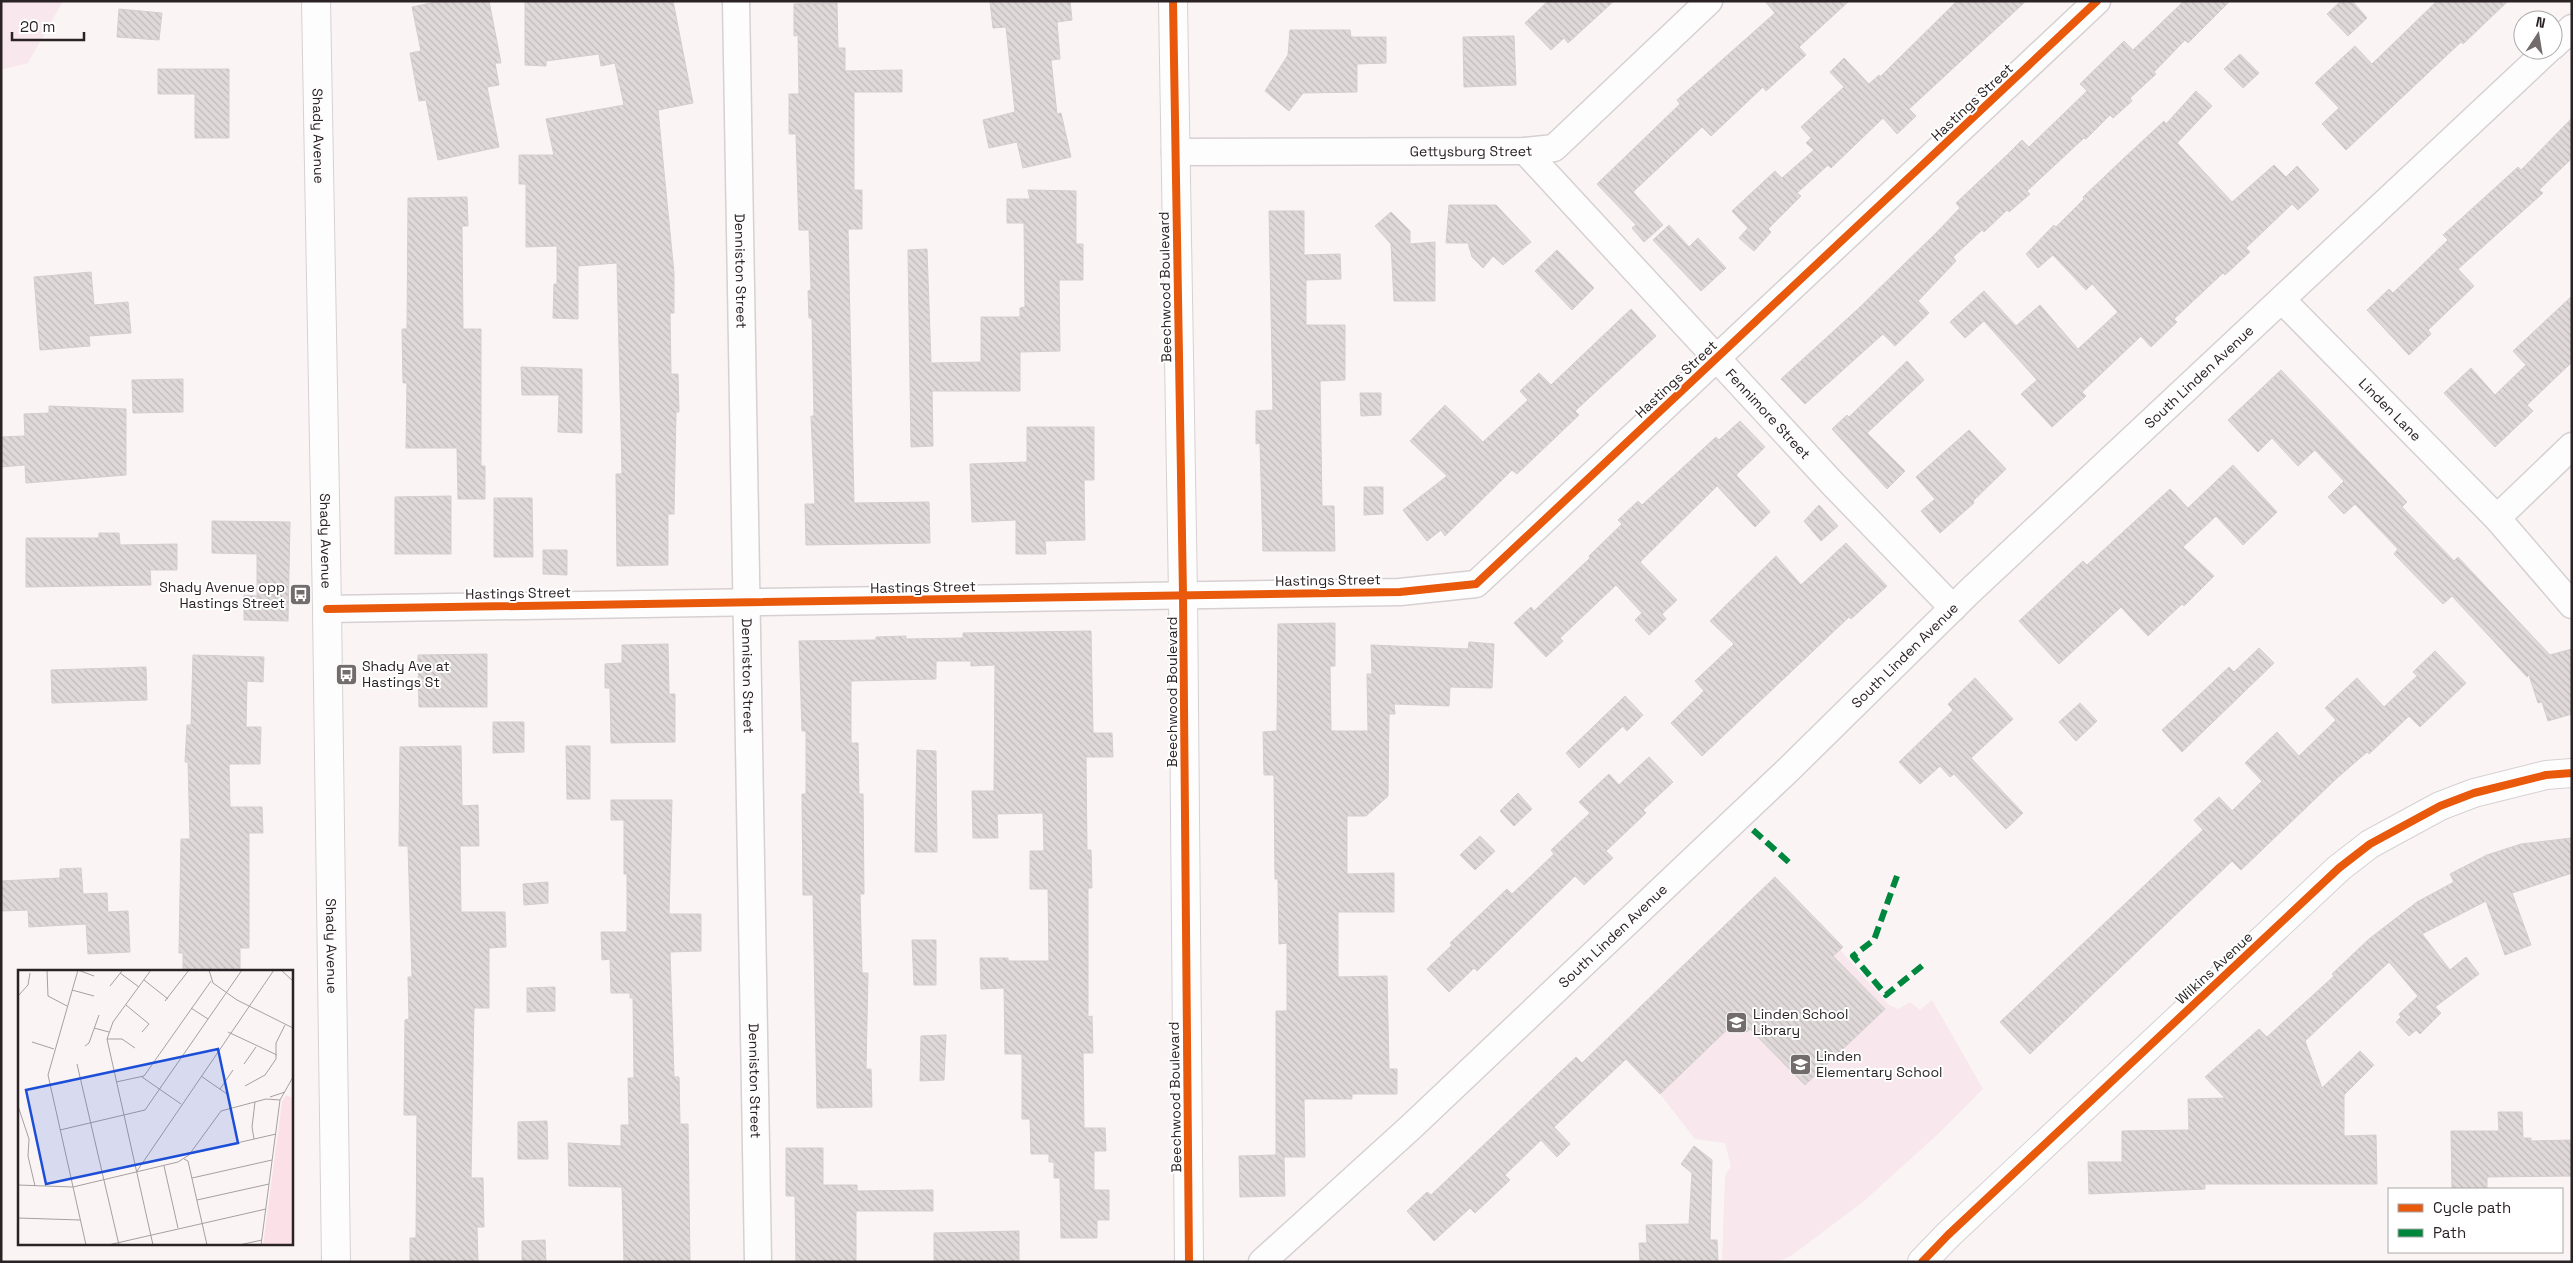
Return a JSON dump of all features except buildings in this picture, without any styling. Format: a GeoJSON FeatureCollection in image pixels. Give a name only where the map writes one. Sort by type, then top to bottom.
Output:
{"type":"FeatureCollection","features":[{"type":"Feature","properties":{"kind":"main road","name":"Shady Avenue"},"geometry":{"type":"LineString","coordinates":[[316,1],[336,1262]]}},
{"type":"Feature","properties":{"kind":"main road","name":"Beechwood Boulevard"},"geometry":{"type":"LineString","coordinates":[[1173,1],[1183,594],[1189,1262]]}},
{"type":"Feature","properties":{"kind":"main road","name":"Wilkins Avenue"},"geometry":{"type":"LineString","coordinates":[[1922,1262],[1948,1235],[2282,921],[2339,868],[2370,844],[2440,806],[2474,793],[2546,774],[2572,773]]}},
{"type":"Feature","properties":{"kind":"street","name":"Denniston Street"},"geometry":{"type":"LineString","coordinates":[[736,1],[758,1262]]}},
{"type":"Feature","properties":{"kind":"street","name":"Gettysburg Street"},"geometry":{"type":"LineString","coordinates":[[1175,152],[1524,151],[1554,148],[1709,1]]}},
{"type":"Feature","properties":{"kind":"street","name":"Hastings Street"},"geometry":{"type":"LineString","coordinates":[[327,609],[1400,592],[1476,584],[2097,1]]}},
{"type":"Feature","properties":{"kind":"street","name":"South Linden Avenue"},"geometry":{"type":"LineString","coordinates":[[1262,1262],[1411,1127],[1781,776],[1953,608],[2537,60]]}},
{"type":"Feature","properties":{"kind":"street","name":"Fennimore Street"},"geometry":{"type":"LineString","coordinates":[[1524,151],[1716,359],[1953,608]]}},
{"type":"Feature","properties":{"kind":"street","name":"Linden Lane"},"geometry":{"type":"LineString","coordinates":[[2282,300],[2497,518],[2572,605]]}},
{"type":"Feature","properties":{"kind":"street"},"geometry":{"type":"LineString","coordinates":[[2497,518],[2572,446]]}},
{"type":"Feature","properties":{"kind":"shaded area"},"geometry":{"type":"Polygon","coordinates":[[[1,1],[63,1],[28,63],[1,70],[1,1]]]}},
{"type":"Feature","properties":{"kind":"shaded area","name":"Linden Elementary School"},"geometry":{"type":"Polygon","coordinates":[[[1775,877],[1889,1005],[1898,1009],[1910,1002],[1920,1010],[1932,1000],[1983,1089],[1938,1134],[1864,1201],[1791,1256],[1777,1262],[1722,1262],[1725,1176],[1731,1166],[1725,1143],[1695,1139],[1660,1094],[1607,1040],[1775,877]]]}},
{"type":"Feature","properties":{"kind":"marked path"},"geometry":{"type":"LineString","coordinates":[[1753,830],[1793,866]]}},
{"type":"Feature","properties":{"kind":"marked path"},"geometry":{"type":"LineString","coordinates":[[1897,876],[1874,940],[1853,956],[1886,995],[1923,965]]}},
{"type":"Feature","properties":{"kind":"cycle path"},"geometry":{"type":"LineString","coordinates":[[1173,1],[1183,594],[1189,1262]]}},
{"type":"Feature","properties":{"kind":"cycle path"},"geometry":{"type":"LineString","coordinates":[[327,609],[1400,592],[1476,584],[2097,1]]}},
{"type":"Feature","properties":{"kind":"cycle path"},"geometry":{"type":"LineString","coordinates":[[1922,1262],[1948,1235],[2339,868],[2370,844],[2440,806],[2474,793],[2546,775],[2572,773]]}},
{"type":"Feature","properties":{"kind":"place","name":"Shady Avenue opp Hastings Street"},"geometry":{"type":"Point","coordinates":[301,595]}},
{"type":"Feature","properties":{"kind":"place","name":"Shady Ave at Hastings St"},"geometry":{"type":"Point","coordinates":[346,674]}},
{"type":"Feature","properties":{"kind":"place","name":"Linden School Library"},"geometry":{"type":"Point","coordinates":[1737,1022]}},
{"type":"Feature","properties":{"kind":"place","name":"Linden Elementary School"},"geometry":{"type":"Point","coordinates":[1800,1064]}}]}
